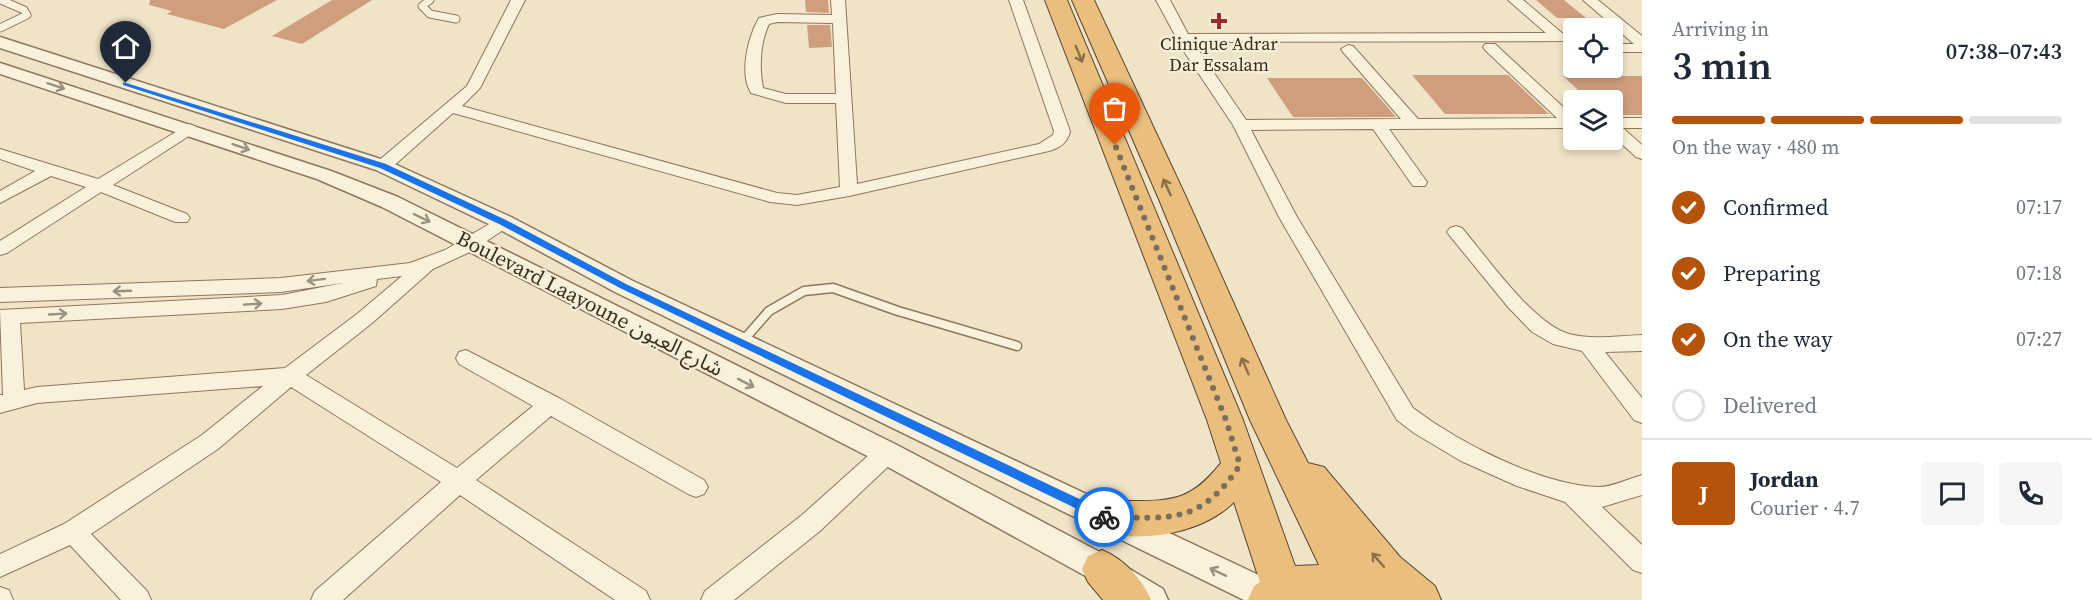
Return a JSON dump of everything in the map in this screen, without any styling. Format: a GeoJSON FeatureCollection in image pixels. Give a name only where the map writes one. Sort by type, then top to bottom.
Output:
{"type":"FeatureCollection","features":[{"type":"Feature","properties":{"kind":"highway"},"geometry":{"type":"LineString","coordinates":[[1056,0],[1226,420],[1274,595],[1314,583],[1362,595]]}},
{"type":"Feature","properties":{"kind":"highway"},"geometry":{"type":"LineString","coordinates":[[1083,0],[1172,197],[1268,420],[1362,595]]}},
{"type":"Feature","properties":{"kind":"highway"},"geometry":{"type":"LineString","coordinates":[[1268,420],[1348,525],[1386,570],[1420,600]]}},
{"type":"Feature","properties":{"kind":"highway"},"geometry":{"type":"LineString","coordinates":[[1104,517],[1176,516],[1191,512],[1207,504],[1225,486],[1240,465]]}},
{"type":"Feature","properties":{"kind":"highway"},"geometry":{"type":"LineString","coordinates":[[1102,569],[1130,600]]}},
{"type":"Feature","properties":{"kind":"street"},"geometry":{"type":"LineString","coordinates":[[383,166],[468,94],[479,78],[518,0]]}},
{"type":"Feature","properties":{"kind":"street"},"geometry":{"type":"LineString","coordinates":[[838,0],[849,191]]}},
{"type":"Feature","properties":{"kind":"street"},"geometry":{"type":"LineString","coordinates":[[452,108],[776,198],[797,200],[849,191],[1043,148],[1052,145],[1062,137],[1062,131],[1016,0]]}},
{"type":"Feature","properties":{"kind":"street"},"geometry":{"type":"LineString","coordinates":[[1163,0],[1186,44],[1241,125],[1288,217],[1405,414],[1434,436],[1459,449],[1513,473],[1572,493],[1600,497],[1642,485]]}},
{"type":"Feature","properties":{"kind":"street"},"geometry":{"type":"LineString","coordinates":[[1515,0],[1563,35]]}},
{"type":"Feature","properties":{"kind":"street"},"geometry":{"type":"LineString","coordinates":[[1590,0],[1641,39]]}},
{"type":"Feature","properties":{"kind":"street"},"geometry":{"type":"LineString","coordinates":[[1606,0],[1641,39]]}},
{"type":"Feature","properties":{"kind":"street"},"geometry":{"type":"LineString","coordinates":[[839,19],[777,18],[764,21],[759,29],[753,80],[756,90],[766,96],[844,98]]}},
{"type":"Feature","properties":{"kind":"street"},"geometry":{"type":"LineString","coordinates":[[1186,44],[1563,37]]}},
{"type":"Feature","properties":{"kind":"street"},"geometry":{"type":"LineString","coordinates":[[1623,38],[1641,39]]}},
{"type":"Feature","properties":{"kind":"street"},"geometry":{"type":"LineString","coordinates":[[1623,45],[1641,39]]}},
{"type":"Feature","properties":{"kind":"street","name":"Boulevard Laayoune شارع العيون"},"geometry":{"type":"LineString","coordinates":[[0,42],[383,166],[503,222],[623,286],[741,343],[1104,517],[1274,595]]}},
{"type":"Feature","properties":{"kind":"street"},"geometry":{"type":"LineString","coordinates":[[1186,44],[1348,48],[1563,48]]}},
{"type":"Feature","properties":{"kind":"street"},"geometry":{"type":"LineString","coordinates":[[1490,47],[1563,115]]}},
{"type":"Feature","properties":{"kind":"street"},"geometry":{"type":"LineString","coordinates":[[1348,48],[1414,124]]}},
{"type":"Feature","properties":{"kind":"street","name":"Boulevard Laayoune شارع العيون"},"geometry":{"type":"LineString","coordinates":[[0,68],[189,129],[348,185],[473,242],[887,453],[1102,569],[1152,600]]}},
{"type":"Feature","properties":{"kind":"street"},"geometry":{"type":"LineString","coordinates":[[1241,125],[1563,123]]}},
{"type":"Feature","properties":{"kind":"street"},"geometry":{"type":"LineString","coordinates":[[1623,124],[1642,123]]}},
{"type":"Feature","properties":{"kind":"street"},"geometry":{"type":"LineString","coordinates":[[1377,124],[1419,182]]}},
{"type":"Feature","properties":{"kind":"street"},"geometry":{"type":"LineString","coordinates":[[0,249],[189,129]]}},
{"type":"Feature","properties":{"kind":"street"},"geometry":{"type":"LineString","coordinates":[[1623,135],[1642,154]]}},
{"type":"Feature","properties":{"kind":"street"},"geometry":{"type":"LineString","coordinates":[[0,154],[98,185],[181,218]]}},
{"type":"Feature","properties":{"kind":"street"},"geometry":{"type":"LineString","coordinates":[[0,198],[48,170]]}},
{"type":"Feature","properties":{"kind":"street"},"geometry":{"type":"LineString","coordinates":[[0,295],[281,285],[395,270],[412,271],[473,242],[503,222]]}},
{"type":"Feature","properties":{"kind":"street"},"geometry":{"type":"LineString","coordinates":[[1456,232],[1529,316],[1550,334],[1587,343],[1642,343]]}},
{"type":"Feature","properties":{"kind":"street"},"geometry":{"type":"LineString","coordinates":[[0,566],[73,532],[210,442],[364,319],[426,266]]}},
{"type":"Feature","properties":{"kind":"street"},"geometry":{"type":"LineString","coordinates":[[395,270],[340,292],[304,300],[5,317],[7,402],[37,395],[290,376],[458,481],[637,600]]}},
{"type":"Feature","properties":{"kind":"street"},"geometry":{"type":"LineString","coordinates":[[1587,343],[1642,414]]}},
{"type":"Feature","properties":{"kind":"street"},"geometry":{"type":"LineString","coordinates":[[466,358],[696,487]]}},
{"type":"Feature","properties":{"kind":"street"},"geometry":{"type":"LineString","coordinates":[[324,600],[458,481],[551,404]]}},
{"type":"Feature","properties":{"kind":"street"},"geometry":{"type":"LineString","coordinates":[[714,600],[811,523],[887,453]]}},
{"type":"Feature","properties":{"kind":"street"},"geometry":{"type":"LineString","coordinates":[[1572,493],[1642,562]]}},
{"type":"Feature","properties":{"kind":"street"},"geometry":{"type":"LineString","coordinates":[[73,532],[138,600]]}},
{"type":"Feature","properties":{"kind":"lane"},"geometry":{"type":"LineString","coordinates":[[0,28],[27,15],[24,10],[1,0]]}},
{"type":"Feature","properties":{"kind":"lane"},"geometry":{"type":"LineString","coordinates":[[430,0],[422,6],[430,14],[456,19]]}},
{"type":"Feature","properties":{"kind":"lane"},"geometry":{"type":"LineString","coordinates":[[741,343],[770,311],[804,291],[833,288],[1017,346]]}},
{"type":"Feature","properties":{"kind":"building"},"geometry":{"type":"Polygon","coordinates":[[[150,0],[277,0],[224,29],[167,14],[172,11],[149,5],[150,0]]]}},
{"type":"Feature","properties":{"kind":"building"},"geometry":{"type":"Polygon","coordinates":[[[332,0],[372,0],[302,44],[272,36],[332,0]]]}},
{"type":"Feature","properties":{"kind":"building"},"geometry":{"type":"Polygon","coordinates":[[[805,0],[828,0],[829,13],[806,12],[805,0]]]}},
{"type":"Feature","properties":{"kind":"building"},"geometry":{"type":"Polygon","coordinates":[[[1536,0],[1564,0],[1586,18],[1563,18],[1557,18],[1536,0]]]}},
{"type":"Feature","properties":{"kind":"building"},"geometry":{"type":"Polygon","coordinates":[[[807,25],[830,25],[832,47],[809,48],[807,25]]]}},
{"type":"Feature","properties":{"kind":"building"},"geometry":{"type":"Polygon","coordinates":[[[1412,75],[1508,75],[1549,114],[1445,114],[1412,75]]]}},
{"type":"Feature","properties":{"kind":"building"},"geometry":{"type":"Polygon","coordinates":[[[1642,76],[1642,115],[1623,115],[1623,90],[1578,90],[1565,78],[1642,76]]]}},
{"type":"Feature","properties":{"kind":"building"},"geometry":{"type":"Polygon","coordinates":[[[1267,78],[1362,78],[1396,117],[1293,117],[1267,78]]]}},
{"type":"Feature","properties":{"kind":"way so far"},"geometry":{"type":"LineString","coordinates":[[1104,517],[1176,516],[1191,512],[1207,504],[1229,482],[1240,465],[1226,420],[1115,145]]}},
{"type":"Feature","properties":{"kind":"place","name":"Clinique Adrar Dar Essalam"},"geometry":{"type":"Point","coordinates":[1219,21]}},
{"type":"Feature","properties":{"kind":"route"},"geometry":{"type":"LineString","coordinates":[[126,83],[383,166],[503,222],[623,286],[1104,517]]}}]}
